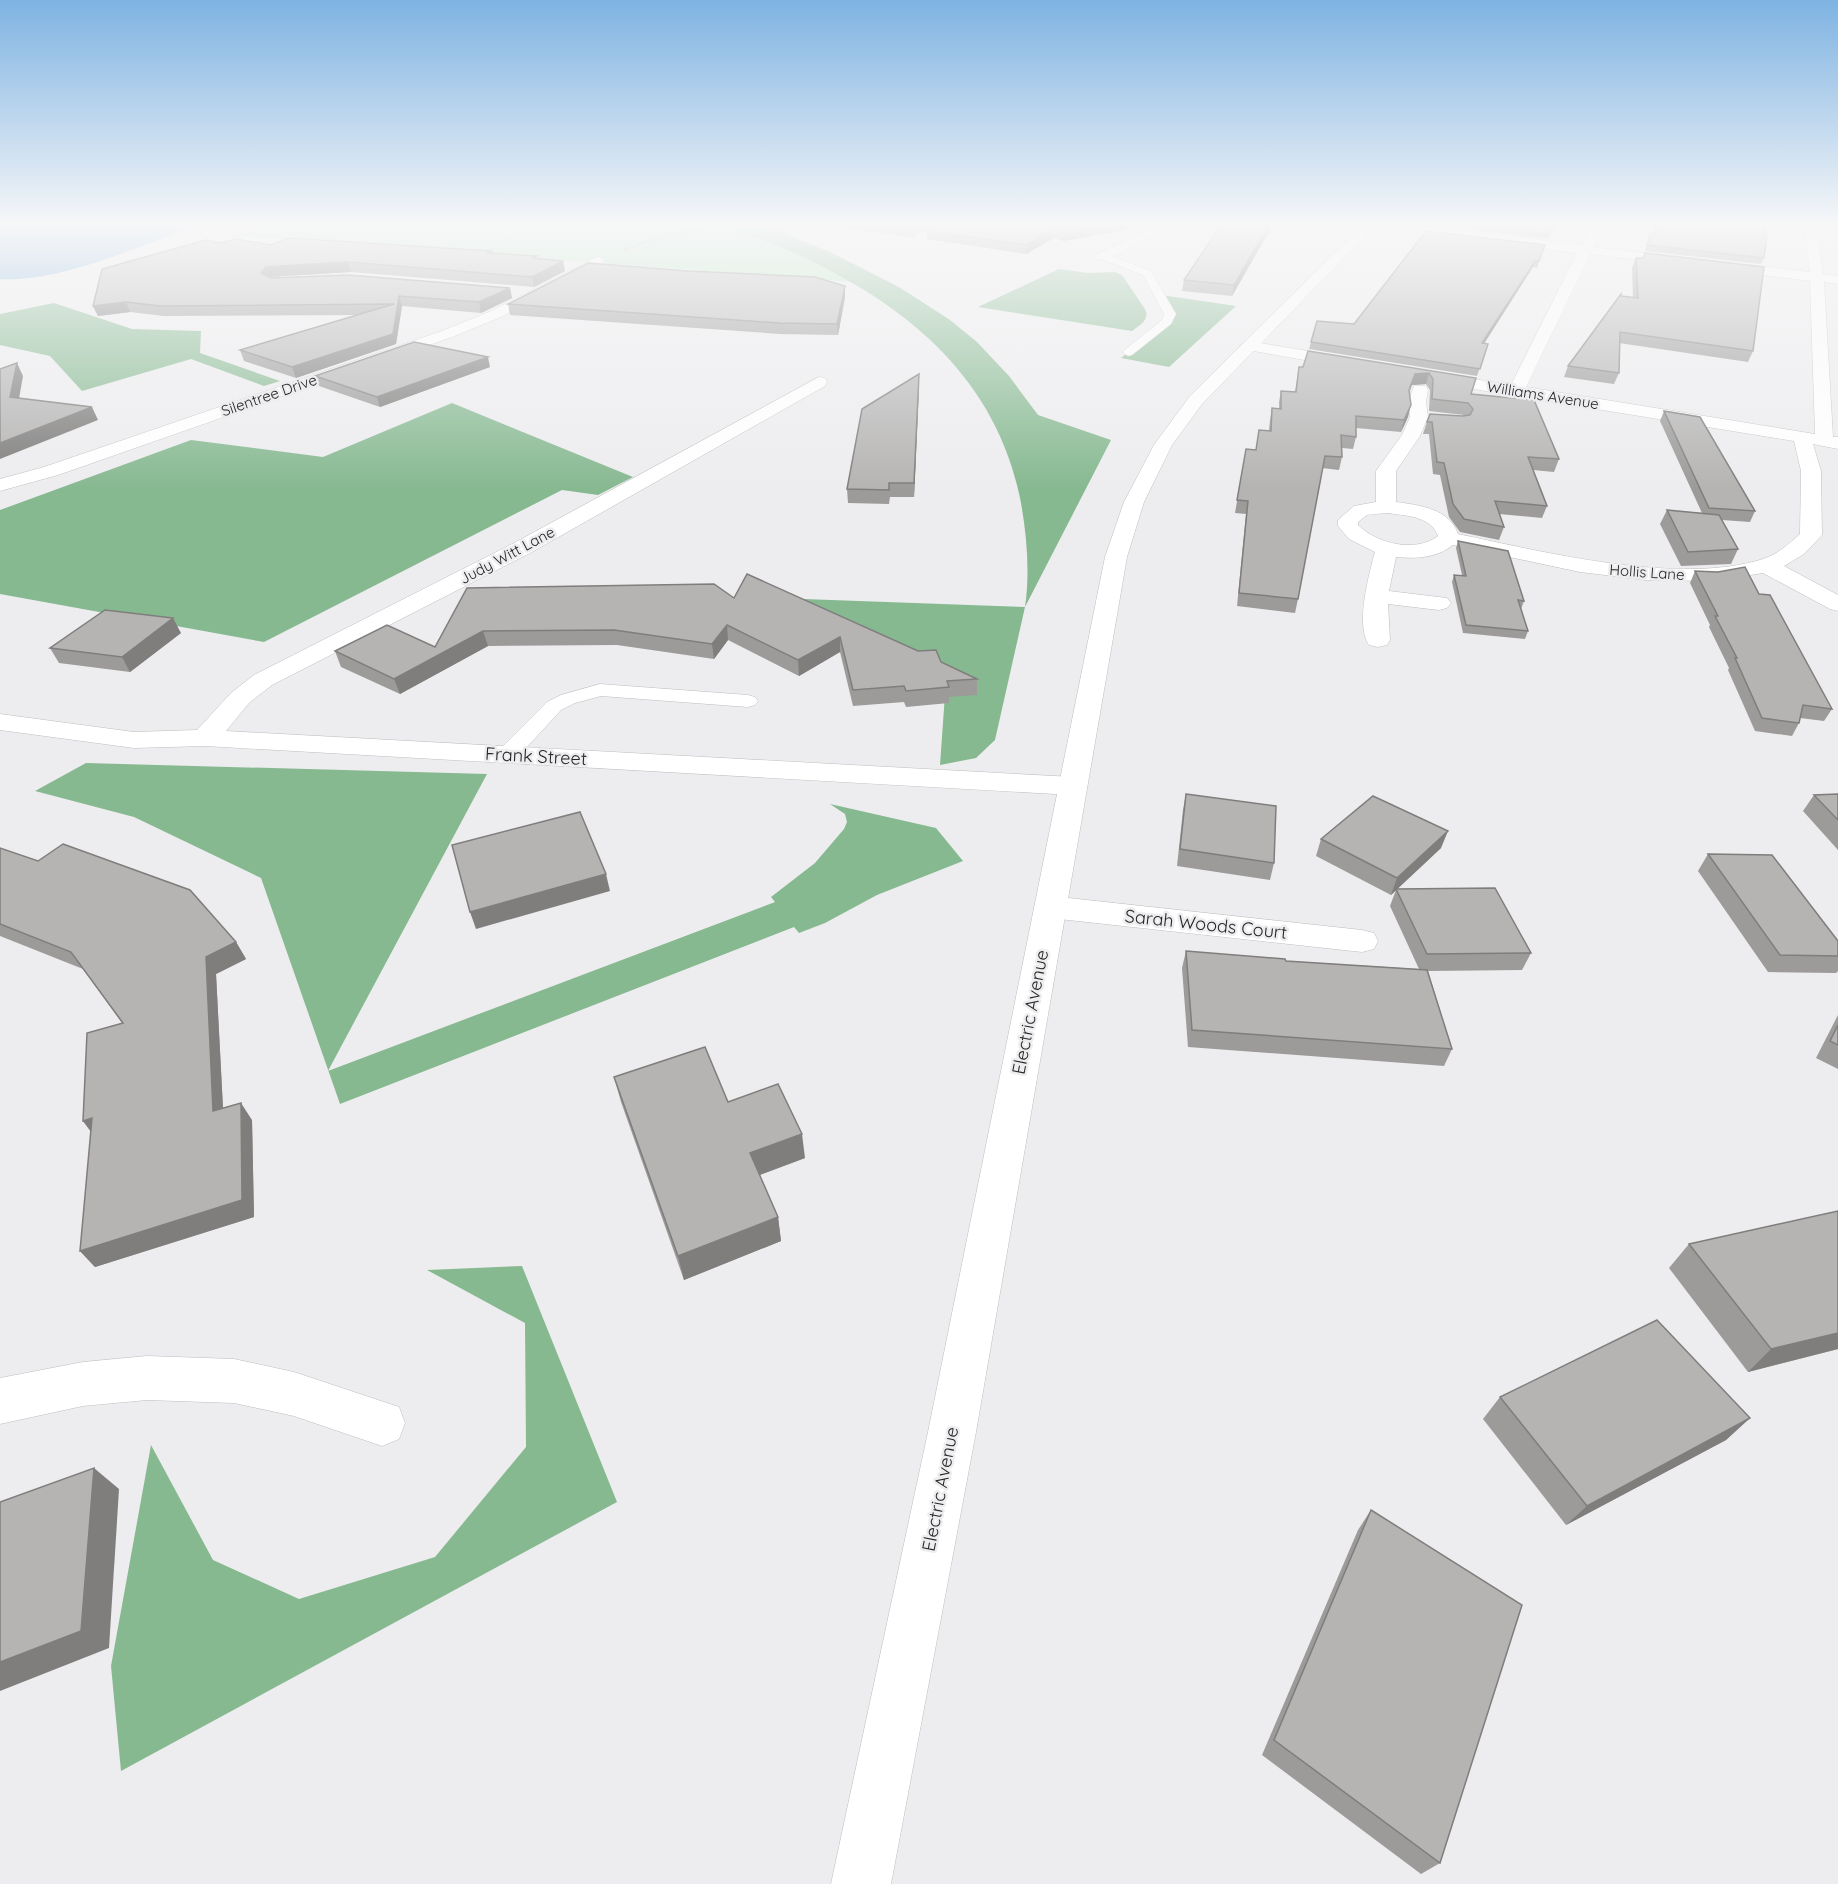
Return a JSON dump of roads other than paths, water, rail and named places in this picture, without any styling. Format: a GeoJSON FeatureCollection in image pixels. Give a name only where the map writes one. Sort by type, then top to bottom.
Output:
{"type":"FeatureCollection","features":[{"type":"Feature","properties":{"kind":"street","name":"Silentree Drive"},"geometry":{"type":"LineString","coordinates":[[0,485],[51,471],[447,334],[500,312]]}},
{"type":"Feature","properties":{"kind":"street","name":"Electric Avenue"},"geometry":{"type":"LineString","coordinates":[[861,1884],[952,1431],[1116,557],[1134,502],[1171,433],[1196,400],[1282,312]]}},
{"type":"Feature","properties":{"kind":"street"},"geometry":{"type":"LineString","coordinates":[[1516,391],[1555,312]]}},
{"type":"Feature","properties":{"kind":"street"},"geometry":{"type":"LineString","coordinates":[[1820,312],[1831,442]]}},
{"type":"Feature","properties":{"kind":"street"},"geometry":{"type":"LineString","coordinates":[[1248,346],[1362,366]]}},
{"type":"Feature","properties":{"kind":"street","name":"Judy Witt Lane"},"geometry":{"type":"LineString","coordinates":[[205,738],[240,698],[263,680],[524,547],[819,382]]}},
{"type":"Feature","properties":{"kind":"street","name":"Williams Avenue"},"geometry":{"type":"LineString","coordinates":[[1419,417],[1417,402],[1419,382],[1516,391],[1831,442]]}},
{"type":"Feature","properties":{"kind":"street"},"geometry":{"type":"LineString","coordinates":[[1386,507],[1386,471],[1411,436],[1419,417],[1438,419]]}},
{"type":"Feature","properties":{"kind":"street","name":"Hollis Lane"},"geometry":{"type":"LineString","coordinates":[[1449,538],[1580,566],[1628,572],[1690,575],[1734,572],[1765,565],[1797,550],[1811,535],[1811,471],[1802,438]]}},
{"type":"Feature","properties":{"kind":"street"},"geometry":{"type":"LineString","coordinates":[[1386,507],[1419,512],[1433,518],[1449,531],[1449,538],[1444,544],[1434,549],[1419,551],[1387,548],[1360,539],[1348,526],[1348,520],[1361,510],[1386,507]]}},
{"type":"Feature","properties":{"kind":"street"},"geometry":{"type":"LineString","coordinates":[[1378,640],[1375,619],[1376,596],[1387,548]]}},
{"type":"Feature","properties":{"kind":"street"},"geometry":{"type":"LineString","coordinates":[[1765,565],[1838,604]]}},
{"type":"Feature","properties":{"kind":"street"},"geometry":{"type":"LineString","coordinates":[[1376,596],[1439,603]]}},
{"type":"Feature","properties":{"kind":"street","name":"Frank Street"},"geometry":{"type":"LineString","coordinates":[[0,722],[134,740],[205,738],[1073,786]]}},
{"type":"Feature","properties":{"kind":"street","name":"Sarah Woods Court"},"geometry":{"type":"LineString","coordinates":[[1050,907],[1362,940]]}},
{"type":"Feature","properties":{"kind":"street"},"geometry":{"type":"LineString","coordinates":[[0,1401],[83,1384],[147,1378],[234,1381],[294,1394],[382,1423]]}},
{"type":"Feature","properties":{"kind":"lane"},"geometry":{"type":"LineString","coordinates":[[1128,352],[1167,322],[1169,312]]}},
{"type":"Feature","properties":{"kind":"lane"},"geometry":{"type":"LineString","coordinates":[[507,755],[554,706],[568,699],[600,690],[747,701]]}}]}
